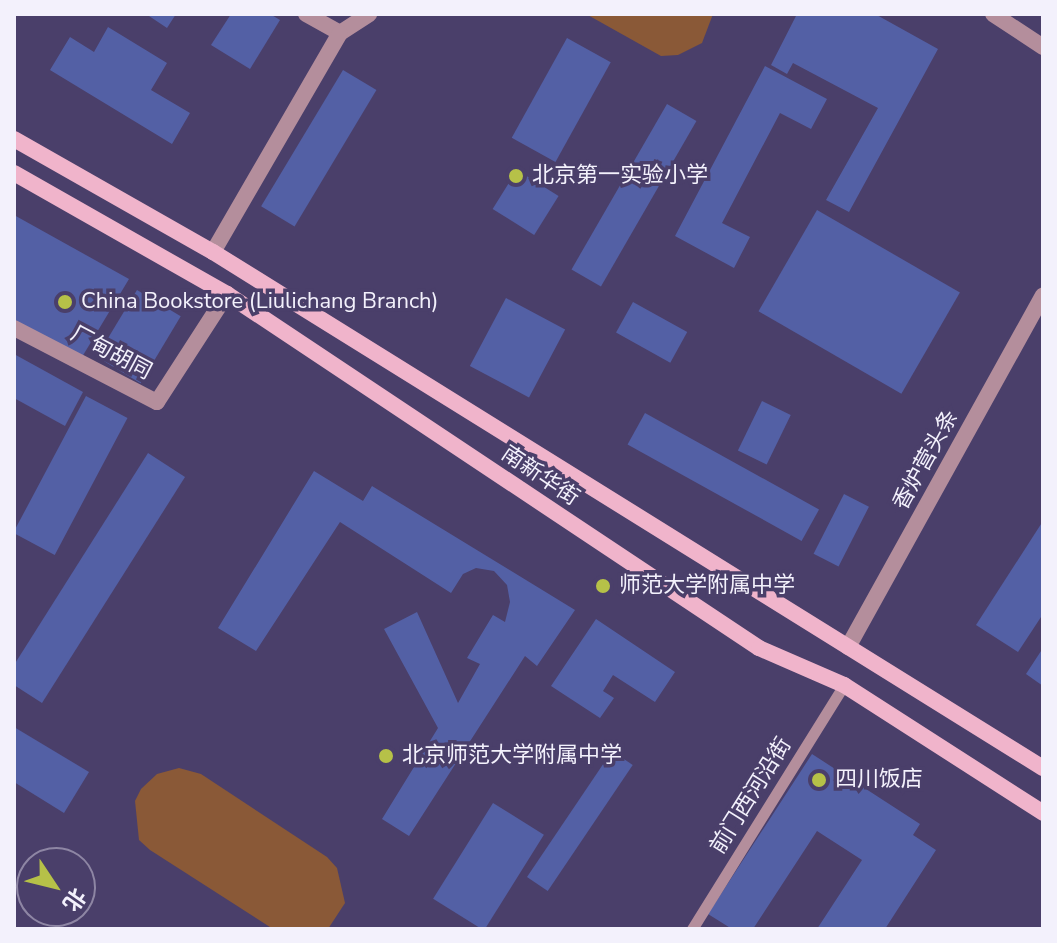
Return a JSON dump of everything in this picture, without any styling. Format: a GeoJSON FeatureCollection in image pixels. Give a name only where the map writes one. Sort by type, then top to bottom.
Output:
{"type":"FeatureCollection","features":[{"type":"Feature","properties":{"kind":"main road","name":"南新华街"},"geometry":{"type":"LineString","coordinates":[[14,139],[213,252],[1043,768]]}},
{"type":"Feature","properties":{"kind":"main road","name":"南新华街"},"geometry":{"type":"LineString","coordinates":[[14,173],[227,294],[759,648],[844,685],[1043,813]]}},
{"type":"Feature","properties":{"kind":"street"},"geometry":{"type":"LineString","coordinates":[[306,14],[340,33]]}},
{"type":"Feature","properties":{"kind":"street"},"geometry":{"type":"LineString","coordinates":[[213,252],[340,33],[369,14]]}},
{"type":"Feature","properties":{"kind":"street"},"geometry":{"type":"LineString","coordinates":[[993,14],[1043,47]]}},
{"type":"Feature","properties":{"kind":"street","name":"厂甸胡同"},"geometry":{"type":"LineString","coordinates":[[14,328],[157,402],[227,294]]}},
{"type":"Feature","properties":{"kind":"street","name":"香炉营头条"},"geometry":{"type":"LineString","coordinates":[[848,647],[1038,313],[1043,295]]}},
{"type":"Feature","properties":{"kind":"lane","name":"前门西河沿街"},"geometry":{"type":"LineString","coordinates":[[692,929],[844,685]]}},
{"type":"Feature","properties":{"kind":"shaded area"},"geometry":{"type":"Polygon","coordinates":[[[586,14],[713,14],[702,43],[678,55],[661,56],[586,14]]]}},
{"type":"Feature","properties":{"kind":"shaded area"},"geometry":{"type":"Polygon","coordinates":[[[179,768],[201,774],[327,857],[337,868],[345,903],[328,929],[273,929],[139,840],[135,801],[141,789],[157,774],[179,768]]]}},
{"type":"Feature","properties":{"kind":"building"},"geometry":{"type":"Polygon","coordinates":[[[146,14],[176,14],[167,28],[146,14]]]}},
{"type":"Feature","properties":{"kind":"building"},"geometry":{"type":"Polygon","coordinates":[[[231,14],[270,14],[280,20],[250,69],[211,45],[231,14]]]}},
{"type":"Feature","properties":{"kind":"building"},"geometry":{"type":"Polygon","coordinates":[[[797,14],[875,14],[938,49],[849,212],[826,200],[878,108],[793,63],[787,74],[771,65],[797,14]]]}},
{"type":"Feature","properties":{"kind":"building"},"geometry":{"type":"Polygon","coordinates":[[[108,27],[167,63],[151,90],[190,113],[172,144],[50,70],[70,37],[94,52],[108,27]]]}},
{"type":"Feature","properties":{"kind":"building"},"geometry":{"type":"Polygon","coordinates":[[[567,38],[611,62],[555,162],[512,138],[567,38]]]}},
{"type":"Feature","properties":{"kind":"building"},"geometry":{"type":"Polygon","coordinates":[[[765,66],[827,99],[811,129],[780,113],[722,223],[750,237],[734,268],[675,236],[765,66]]]}},
{"type":"Feature","properties":{"kind":"building"},"geometry":{"type":"Polygon","coordinates":[[[343,70],[376,90],[295,226],[261,206],[343,70]]]}},
{"type":"Feature","properties":{"kind":"building"},"geometry":{"type":"Polygon","coordinates":[[[667,104],[696,121],[601,286],[572,269],[667,104]]]}},
{"type":"Feature","properties":{"kind":"building"},"geometry":{"type":"Polygon","coordinates":[[[517,170],[559,196],[534,235],[493,209],[517,170]]]}},
{"type":"Feature","properties":{"kind":"building"},"geometry":{"type":"Polygon","coordinates":[[[817,210],[960,292],[901,394],[758,311],[817,210]]]}},
{"type":"Feature","properties":{"kind":"building","name":"China Bookstore (Liulichang Branch)"},"geometry":{"type":"Polygon","coordinates":[[[14,215],[129,279],[79,362],[14,325],[14,215]]]}},
{"type":"Feature","properties":{"kind":"building"},"geometry":{"type":"Polygon","coordinates":[[[137,290],[181,316],[141,383],[97,357],[137,290]]]}},
{"type":"Feature","properties":{"kind":"building"},"geometry":{"type":"Polygon","coordinates":[[[506,298],[565,329],[529,397],[470,366],[506,298]]]}},
{"type":"Feature","properties":{"kind":"building"},"geometry":{"type":"Polygon","coordinates":[[[633,302],[687,332],[670,363],[616,333],[633,302]]]}},
{"type":"Feature","properties":{"kind":"building"},"geometry":{"type":"Polygon","coordinates":[[[14,354],[83,392],[65,426],[14,398],[14,354]]]}},
{"type":"Feature","properties":{"kind":"building"},"geometry":{"type":"Polygon","coordinates":[[[86,396],[127,418],[55,555],[14,531],[86,396]]]}},
{"type":"Feature","properties":{"kind":"building"},"geometry":{"type":"Polygon","coordinates":[[[762,401],[791,415],[767,464],[738,450],[762,401]]]}},
{"type":"Feature","properties":{"kind":"building"},"geometry":{"type":"Polygon","coordinates":[[[645,413],[819,509],[802,541],[628,444],[645,413]]]}},
{"type":"Feature","properties":{"kind":"building"},"geometry":{"type":"Polygon","coordinates":[[[148,453],[185,477],[42,703],[14,685],[14,665],[148,453]]]}},
{"type":"Feature","properties":{"kind":"building"},"geometry":{"type":"Polygon","coordinates":[[[314,471],[363,501],[372,486],[575,610],[537,666],[525,656],[409,836],[382,819],[438,728],[384,629],[417,612],[458,703],[480,664],[467,658],[493,615],[505,622],[510,602],[507,585],[494,571],[476,568],[463,574],[451,593],[340,522],[256,651],[218,628],[314,471]]]}},
{"type":"Feature","properties":{"kind":"building"},"geometry":{"type":"Polygon","coordinates":[[[844,494],[869,507],[839,566],[814,554],[844,494]]]}},
{"type":"Feature","properties":{"kind":"building"},"geometry":{"type":"Polygon","coordinates":[[[1043,521],[1043,614],[1018,652],[976,625],[1043,521]]]}},
{"type":"Feature","properties":{"kind":"building"},"geometry":{"type":"Polygon","coordinates":[[[596,619],[675,672],[655,702],[613,675],[603,691],[614,698],[600,718],[551,686],[596,619]]]}},
{"type":"Feature","properties":{"kind":"building"},"geometry":{"type":"Polygon","coordinates":[[[1043,648],[1043,686],[1026,674],[1043,648]]]}},
{"type":"Feature","properties":{"kind":"building"},"geometry":{"type":"Polygon","coordinates":[[[14,727],[89,772],[64,813],[14,782],[14,727]]]}},
{"type":"Feature","properties":{"kind":"building"},"geometry":{"type":"Polygon","coordinates":[[[612,751],[633,765],[548,891],[527,877],[612,751]]]}},
{"type":"Feature","properties":{"kind":"building"},"geometry":{"type":"Polygon","coordinates":[[[812,754],[920,824],[913,835],[936,850],[885,929],[817,929],[862,860],[817,831],[753,929],[732,929],[708,914],[812,754]]]}},
{"type":"Feature","properties":{"kind":"building"},"geometry":{"type":"Polygon","coordinates":[[[493,803],[544,835],[485,929],[433,899],[493,803]]]}},
{"type":"Feature","properties":{"kind":"place","name":"北京第一实验小学"},"geometry":{"type":"Point","coordinates":[516,176]}},
{"type":"Feature","properties":{"kind":"place","name":"China Bookstore (Liulichang Branch)"},"geometry":{"type":"Point","coordinates":[65,302]}},
{"type":"Feature","properties":{"kind":"place","name":"师范大学附属中学"},"geometry":{"type":"Point","coordinates":[603,586]}},
{"type":"Feature","properties":{"kind":"place","name":"北京师范大学附属中学"},"geometry":{"type":"Point","coordinates":[386,756]}},
{"type":"Feature","properties":{"kind":"place","name":"四川饭店"},"geometry":{"type":"Point","coordinates":[819,780]}}]}
